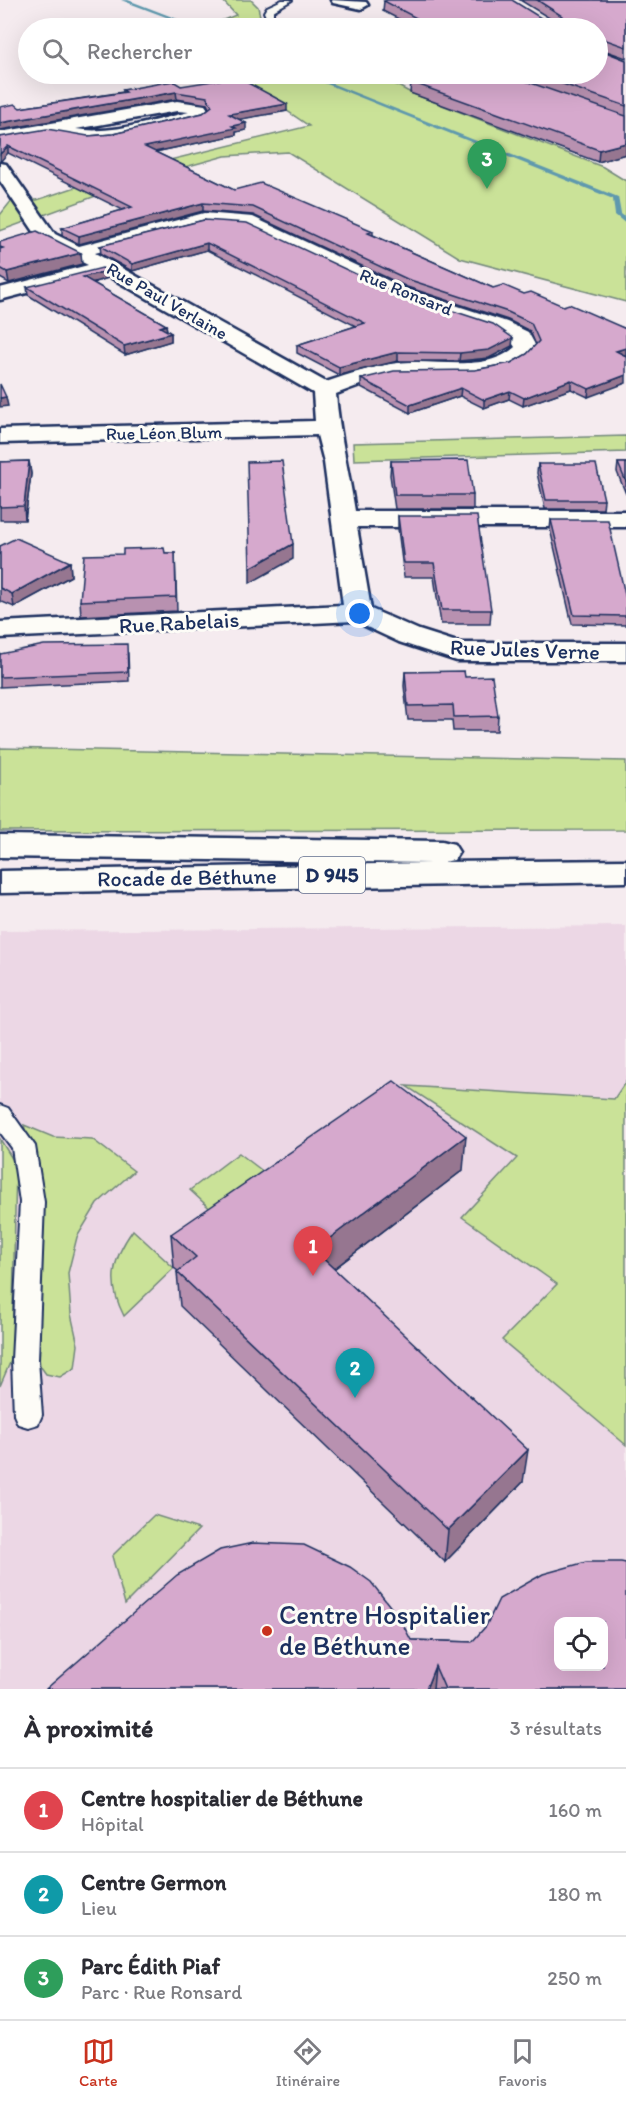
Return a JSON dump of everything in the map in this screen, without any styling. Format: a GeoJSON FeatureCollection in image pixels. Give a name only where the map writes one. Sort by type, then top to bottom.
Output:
{"type":"FeatureCollection","features":[{"type":"Feature","properties":{"kind":"street"},"geometry":{"type":"LineString","coordinates":[[338,0],[361,5]]}},
{"type":"Feature","properties":{"kind":"street"},"geometry":{"type":"LineString","coordinates":[[0,137],[177,106],[198,108],[202,112],[114,134],[89,136],[49,129]]}},
{"type":"Feature","properties":{"kind":"street","name":"Rue Paul Verlaine"},"geometry":{"type":"LineString","coordinates":[[0,168],[48,238],[106,266],[324,390]]}},
{"type":"Feature","properties":{"kind":"street","name":"Rue Ronsard"},"geometry":{"type":"LineString","coordinates":[[78,252],[204,219],[253,223],[399,293],[500,326],[520,337],[526,348],[513,360],[493,368],[401,369],[370,374],[324,390]]}},
{"type":"Feature","properties":{"kind":"street"},"geometry":{"type":"LineString","coordinates":[[0,294],[106,266]]}},
{"type":"Feature","properties":{"kind":"street"},"geometry":{"type":"LineString","coordinates":[[324,390],[327,428],[336,462],[358,613]]}},
{"type":"Feature","properties":{"kind":"street","name":"Rue Léon Blum"},"geometry":{"type":"LineString","coordinates":[[0,436],[327,428]]}},
{"type":"Feature","properties":{"kind":"street"},"geometry":{"type":"LineString","coordinates":[[343,519],[626,519]]}},
{"type":"Feature","properties":{"kind":"street","name":"Rue Rabelais"},"geometry":{"type":"LineString","coordinates":[[0,630],[358,613]]}},
{"type":"Feature","properties":{"kind":"street","name":"Rue Jules Verne"},"geometry":{"type":"LineString","coordinates":[[358,613],[409,636],[457,652],[626,652]]}},
{"type":"Feature","properties":{"kind":"street","name":"Rocade de Béthune"},"geometry":{"type":"LineString","coordinates":[[0,846],[626,854]]}},
{"type":"Feature","properties":{"kind":"street","name":"Rocade de Béthune"},"geometry":{"type":"LineString","coordinates":[[0,882],[236,876],[626,871]]}},
{"type":"Feature","properties":{"kind":"street"},"geometry":{"type":"LineString","coordinates":[[554,872],[626,886]]}},
{"type":"Feature","properties":{"kind":"lane"},"geometry":{"type":"LineString","coordinates":[[270,17],[268,12],[270,9],[288,0]]}},
{"type":"Feature","properties":{"kind":"lane"},"geometry":{"type":"LineString","coordinates":[[0,1114],[23,1146],[32,1202],[25,1360],[28,1415]]}},
{"type":"Feature","properties":{"kind":"shaded area","name":"Centre Hospitalier de Béthune"},"geometry":{"type":"Polygon","coordinates":[[[626,926],[626,1689],[0,1689],[0,931],[626,926]]]}},
{"type":"Feature","properties":{"kind":"green space"},"geometry":{"type":"Polygon","coordinates":[[[222,0],[251,0],[258,7],[260,16],[264,18],[228,18],[236,15],[222,0]]]}},
{"type":"Feature","properties":{"kind":"green space"},"geometry":{"type":"Polygon","coordinates":[[[240,84],[394,84],[411,93],[603,167],[626,181],[626,302],[460,258],[288,152],[225,156],[145,178],[0,231],[0,215],[12,200],[37,200],[121,172],[309,126],[268,98],[240,84]]]}},
{"type":"Feature","properties":{"kind":"green space"},"geometry":{"type":"Polygon","coordinates":[[[626,436],[626,452],[354,460],[353,443],[626,436]]]}},
{"type":"Feature","properties":{"kind":"green space"},"geometry":{"type":"Polygon","coordinates":[[[0,748],[626,761],[626,830],[0,831],[0,748]]]}},
{"type":"Feature","properties":{"kind":"green space"},"geometry":{"type":"Polygon","coordinates":[[[626,1081],[626,1445],[502,1340],[557,1284],[462,1217],[517,1158],[406,1086],[614,1099],[626,1081]]]}},
{"type":"Feature","properties":{"kind":"green space"},"geometry":{"type":"Polygon","coordinates":[[[24,1125],[53,1137],[92,1139],[134,1171],[97,1204],[77,1237],[68,1273],[71,1314],[78,1345],[75,1368],[60,1377],[46,1374],[38,1363],[41,1192],[24,1125]]]}},
{"type":"Feature","properties":{"kind":"green space"},"geometry":{"type":"Polygon","coordinates":[[[0,1139],[16,1165],[12,1358],[0,1386],[0,1139]]]}},
{"type":"Feature","properties":{"kind":"green space"},"geometry":{"type":"Polygon","coordinates":[[[239,1153],[286,1189],[231,1228],[190,1190],[239,1153]]]}},
{"type":"Feature","properties":{"kind":"green space"},"geometry":{"type":"Polygon","coordinates":[[[133,1230],[174,1268],[124,1316],[115,1293],[114,1272],[120,1251],[133,1230]]]}},
{"type":"Feature","properties":{"kind":"green space"},"geometry":{"type":"Polygon","coordinates":[[[154,1515],[199,1529],[125,1604],[112,1556],[154,1515]]]}},
{"type":"Feature","properties":{"kind":"building"},"geometry":{"type":"Polygon","coordinates":[[[512,0],[541,18],[416,18],[384,1],[512,0]]]}},
{"type":"Feature","properties":{"kind":"building"},"geometry":{"type":"Polygon","coordinates":[[[537,0],[626,0],[626,47],[608,41],[608,18],[563,18],[537,0]]]}},
{"type":"Feature","properties":{"kind":"building"},"geometry":{"type":"Polygon","coordinates":[[[608,53],[626,60],[626,106],[563,84],[608,84],[608,53]]]}},
{"type":"Feature","properties":{"kind":"building"},"geometry":{"type":"Polygon","coordinates":[[[156,84],[181,86],[250,84],[287,104],[229,114],[246,123],[232,126],[236,128],[145,147],[234,190],[261,183],[373,231],[368,233],[493,288],[503,285],[524,294],[531,292],[563,306],[569,304],[626,329],[626,348],[616,351],[626,356],[626,375],[589,389],[571,380],[524,398],[510,391],[484,400],[461,388],[410,405],[361,379],[394,371],[475,370],[511,363],[527,354],[539,341],[531,323],[508,312],[407,279],[253,207],[203,203],[79,236],[62,228],[132,207],[8,146],[0,154],[0,137],[47,129],[88,136],[113,134],[203,113],[212,106],[207,97],[176,92],[0,123],[0,107],[15,104],[20,108],[126,92],[123,90],[156,84]]]}},
{"type":"Feature","properties":{"kind":"building"},"geometry":{"type":"Polygon","coordinates":[[[417,84],[534,84],[626,116],[626,143],[599,150],[417,84]]]}},
{"type":"Feature","properties":{"kind":"building"},"geometry":{"type":"Polygon","coordinates":[[[204,220],[247,223],[392,291],[493,324],[513,338],[489,350],[460,353],[398,352],[339,367],[297,345],[365,323],[207,243],[132,264],[100,246],[204,220]]]}},
{"type":"Feature","properties":{"kind":"building"},"geometry":{"type":"Polygon","coordinates":[[[37,231],[81,253],[7,272],[0,268],[0,249],[3,248],[0,247],[0,242],[37,231]]]}},
{"type":"Feature","properties":{"kind":"building"},"geometry":{"type":"Polygon","coordinates":[[[102,268],[107,271],[83,277],[166,325],[160,327],[171,333],[124,346],[27,287],[102,268]]]}},
{"type":"Feature","properties":{"kind":"building"},"geometry":{"type":"Polygon","coordinates":[[[0,384],[6,397],[0,398],[0,384]]]}},
{"type":"Feature","properties":{"kind":"building"},"geometry":{"type":"Polygon","coordinates":[[[468,460],[473,495],[395,495],[391,461],[468,460]]]}},
{"type":"Feature","properties":{"kind":"building"},"geometry":{"type":"Polygon","coordinates":[[[29,461],[24,506],[0,507],[0,462],[29,461]]]}},
{"type":"Feature","properties":{"kind":"building"},"geometry":{"type":"Polygon","coordinates":[[[282,461],[293,544],[250,568],[247,462],[282,461]]]}},
{"type":"Feature","properties":{"kind":"building"},"geometry":{"type":"Polygon","coordinates":[[[618,463],[626,463],[626,482],[618,463]]]}},
{"type":"Feature","properties":{"kind":"building"},"geometry":{"type":"Polygon","coordinates":[[[538,464],[596,464],[604,500],[546,500],[538,464]]]}},
{"type":"Feature","properties":{"kind":"building"},"geometry":{"type":"Polygon","coordinates":[[[398,516],[477,516],[491,610],[442,610],[434,563],[404,563],[398,516]]]}},
{"type":"Feature","properties":{"kind":"building"},"geometry":{"type":"Polygon","coordinates":[[[551,520],[608,520],[626,599],[626,616],[574,615],[551,520]]]}},
{"type":"Feature","properties":{"kind":"building"},"geometry":{"type":"Polygon","coordinates":[[[16,538],[70,562],[12,594],[0,588],[0,546],[16,538]]]}},
{"type":"Feature","properties":{"kind":"building"},"geometry":{"type":"Polygon","coordinates":[[[164,548],[165,553],[175,553],[176,597],[80,601],[84,555],[123,554],[123,549],[164,548]]]}},
{"type":"Feature","properties":{"kind":"building"},"geometry":{"type":"Polygon","coordinates":[[[127,644],[128,672],[0,677],[0,654],[44,645],[127,644]]]}},
{"type":"Feature","properties":{"kind":"building"},"geometry":{"type":"Polygon","coordinates":[[[464,671],[465,677],[492,676],[498,716],[454,717],[453,705],[408,706],[405,672],[464,671]]]}},
{"type":"Feature","properties":{"kind":"building"},"geometry":{"type":"Polygon","coordinates":[[[394,1081],[466,1136],[314,1250],[528,1450],[448,1530],[177,1272],[196,1257],[171,1234],[394,1081]]]}},
{"type":"Feature","properties":{"kind":"building","name":"Centre Hospitalier de Béthune"},"geometry":{"type":"Polygon","coordinates":[[[253,1543],[304,1545],[350,1567],[371,1582],[400,1619],[411,1640],[472,1642],[486,1626],[499,1599],[543,1574],[586,1562],[626,1563],[626,1689],[445,1689],[435,1666],[426,1689],[46,1689],[177,1575],[220,1550],[253,1543]]]}},
{"type":"Feature","properties":{"kind":"waterway"},"geometry":{"type":"LineString","coordinates":[[123,0],[171,18]]}},
{"type":"Feature","properties":{"kind":"waterway"},"geometry":{"type":"LineString","coordinates":[[329,84],[616,198],[618,215],[626,222]]}},
{"type":"Feature","properties":{"kind":"place","name":"Parc Édith Piaf"},"geometry":{"type":"Point","coordinates":[487,189]}},
{"type":"Feature","properties":{"kind":"place","name":"Centre hospitalier de Béthune"},"geometry":{"type":"Point","coordinates":[313,1276]}},
{"type":"Feature","properties":{"kind":"place","name":"Centre Germon"},"geometry":{"type":"Point","coordinates":[355,1398]}},
{"type":"Feature","properties":{"kind":"place","name":"Centre Hospitalier de Béthune"},"geometry":{"type":"Point","coordinates":[267,1631]}}]}
